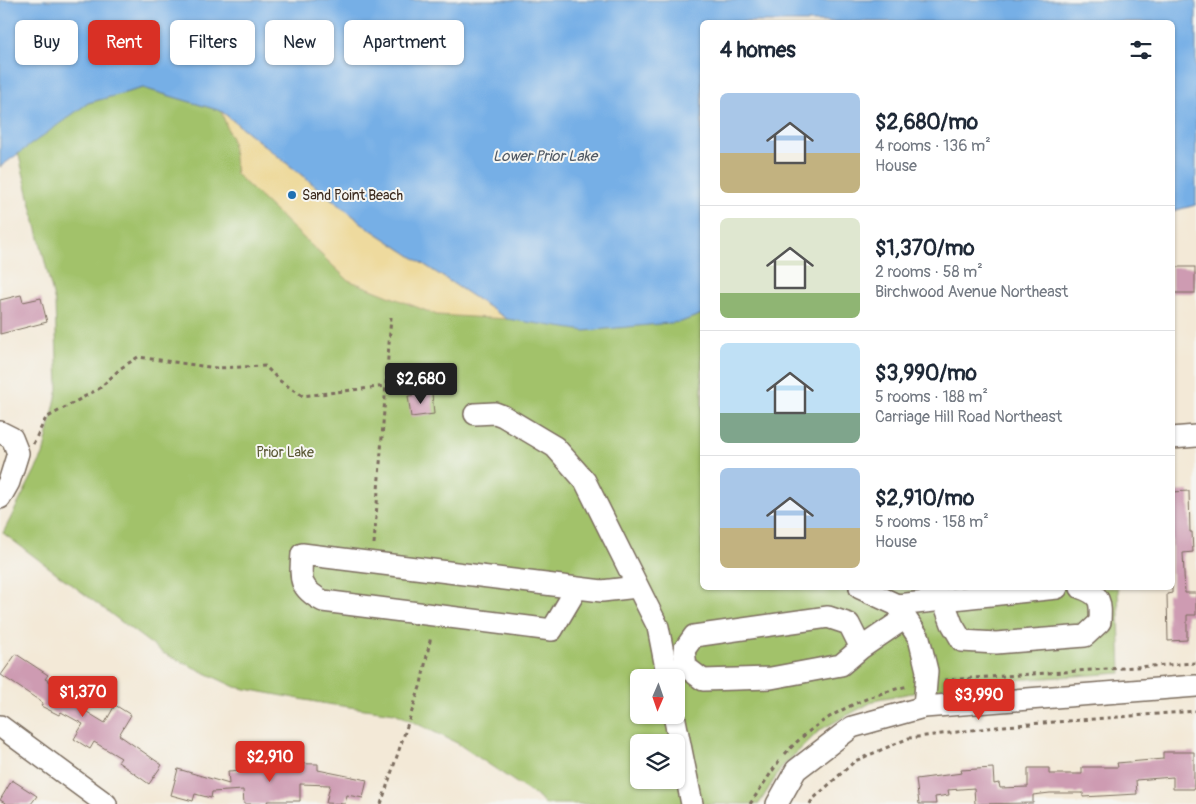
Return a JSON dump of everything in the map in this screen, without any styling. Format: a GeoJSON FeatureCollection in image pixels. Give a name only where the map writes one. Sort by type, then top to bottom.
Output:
{"type":"FeatureCollection","features":[{"type":"Feature","properties":{"kind":"street"},"geometry":{"type":"LineString","coordinates":[[475,414],[495,413],[503,416],[555,447],[585,481],[636,587],[658,627],[666,669]]}},
{"type":"Feature","properties":{"kind":"street"},"geometry":{"type":"LineString","coordinates":[[0,432],[12,438],[18,453],[9,482],[0,498]]}},
{"type":"Feature","properties":{"kind":"street"},"geometry":{"type":"LineString","coordinates":[[1175,438],[1196,436]]}},
{"type":"Feature","properties":{"kind":"street"},"geometry":{"type":"LineString","coordinates":[[577,588],[552,630],[323,601],[308,593],[300,576],[302,554],[602,591],[636,587]]}},
{"type":"Feature","properties":{"kind":"street"},"geometry":{"type":"LineString","coordinates":[[864,590],[901,611],[919,638],[927,671],[924,707]]}},
{"type":"Feature","properties":{"kind":"street"},"geometry":{"type":"LineString","coordinates":[[861,648],[849,624],[828,617],[694,636],[684,650],[686,667],[703,680],[771,678],[841,665],[861,648],[901,611],[943,600],[1038,590]]}},
{"type":"Feature","properties":{"kind":"street"},"geometry":{"type":"LineString","coordinates":[[943,600],[952,624],[962,641],[996,643],[1085,636],[1100,622],[1101,604],[1094,592],[1088,590]]}},
{"type":"Feature","properties":{"kind":"street"},"geometry":{"type":"LineString","coordinates":[[777,804],[796,770],[852,727],[924,707],[1196,686]]}},
{"type":"Feature","properties":{"kind":"street"},"geometry":{"type":"LineString","coordinates":[[676,724],[692,804]]}},
{"type":"Feature","properties":{"kind":"street"},"geometry":{"type":"LineString","coordinates":[[0,726],[106,804]]}},
{"type":"Feature","properties":{"kind":"path"},"geometry":{"type":"LineString","coordinates":[[374,544],[391,317]]}},
{"type":"Feature","properties":{"kind":"path"},"geometry":{"type":"LineString","coordinates":[[18,453],[32,447],[46,418],[100,388],[121,368],[138,357],[216,368],[265,366],[280,381],[303,396],[386,386]]}},
{"type":"Feature","properties":{"kind":"path"},"geometry":{"type":"LineString","coordinates":[[381,804],[421,684],[431,636]]}},
{"type":"Feature","properties":{"kind":"path"},"geometry":{"type":"LineString","coordinates":[[810,804],[855,760],[909,738],[1004,726],[1196,711]]}},
{"type":"Feature","properties":{"kind":"green space","name":"Prior Lake"},"geometry":{"type":"Polygon","coordinates":[[[143,88],[221,111],[367,227],[681,322],[700,315],[700,590],[1118,590],[1121,673],[970,683],[878,699],[820,730],[782,767],[759,804],[544,804],[539,798],[457,743],[395,713],[327,704],[235,687],[163,653],[3,533],[43,455],[58,389],[55,303],[18,152],[88,103],[143,88]]]}},
{"type":"Feature","properties":{"kind":"sand","name":"Sand Point Beach"},"geometry":{"type":"Polygon","coordinates":[[[221,111],[367,227],[507,319],[437,315],[348,280],[236,174],[232,141],[221,111]]]}},
{"type":"Feature","properties":{"kind":"water","name":"Lower Prior Lake"},"geometry":{"type":"Polygon","coordinates":[[[0,0],[1196,0],[1196,205],[1175,210],[1175,20],[700,20],[700,315],[681,322],[585,331],[507,319],[367,227],[221,111],[143,88],[88,103],[0,167],[0,0]]]}},
{"type":"Feature","properties":{"kind":"building"},"geometry":{"type":"Polygon","coordinates":[[[1175,267],[1195,267],[1195,293],[1175,293],[1175,267]]]}},
{"type":"Feature","properties":{"kind":"building"},"geometry":{"type":"Polygon","coordinates":[[[21,295],[23,302],[41,298],[47,322],[0,334],[0,300],[21,295]]]}},
{"type":"Feature","properties":{"kind":"building"},"geometry":{"type":"Polygon","coordinates":[[[432,393],[434,414],[411,417],[408,396],[432,393]]]}},
{"type":"Feature","properties":{"kind":"building"},"geometry":{"type":"Polygon","coordinates":[[[1189,491],[1190,532],[1192,532],[1193,552],[1183,553],[1185,593],[1196,593],[1196,615],[1187,615],[1187,640],[1168,641],[1167,594],[1175,590],[1175,492],[1189,491]]]}},
{"type":"Feature","properties":{"kind":"building"},"geometry":{"type":"Polygon","coordinates":[[[16,654],[48,675],[45,679],[87,700],[82,709],[105,723],[115,705],[131,715],[119,735],[162,765],[149,784],[118,762],[121,758],[94,742],[90,749],[74,739],[83,724],[61,712],[59,715],[41,706],[43,703],[1,675],[16,654]]]}},
{"type":"Feature","properties":{"kind":"building"},"geometry":{"type":"Polygon","coordinates":[[[1163,752],[1194,752],[1194,789],[1173,789],[1173,777],[1136,780],[1137,794],[1083,797],[1083,793],[1050,793],[1033,795],[1033,803],[975,804],[974,788],[948,790],[949,795],[935,797],[936,804],[919,804],[916,779],[962,773],[961,770],[993,768],[994,784],[999,783],[1000,788],[1028,787],[1028,768],[1049,768],[1049,774],[1082,774],[1082,767],[1118,767],[1117,763],[1163,759],[1163,752]]]}},
{"type":"Feature","properties":{"kind":"building"},"geometry":{"type":"Polygon","coordinates":[[[263,758],[263,763],[318,764],[318,770],[367,780],[363,798],[347,795],[345,804],[326,803],[330,785],[300,784],[300,801],[267,801],[268,804],[244,804],[243,790],[212,792],[211,798],[195,794],[193,801],[171,795],[178,769],[229,784],[228,771],[245,770],[245,759],[263,758]]]}},
{"type":"Feature","properties":{"kind":"building"},"geometry":{"type":"Polygon","coordinates":[[[12,780],[37,796],[31,804],[7,804],[0,800],[12,780]]]}},
{"type":"Feature","properties":{"kind":"place","name":"Sand Point Beach"},"geometry":{"type":"Point","coordinates":[292,195]}}]}
